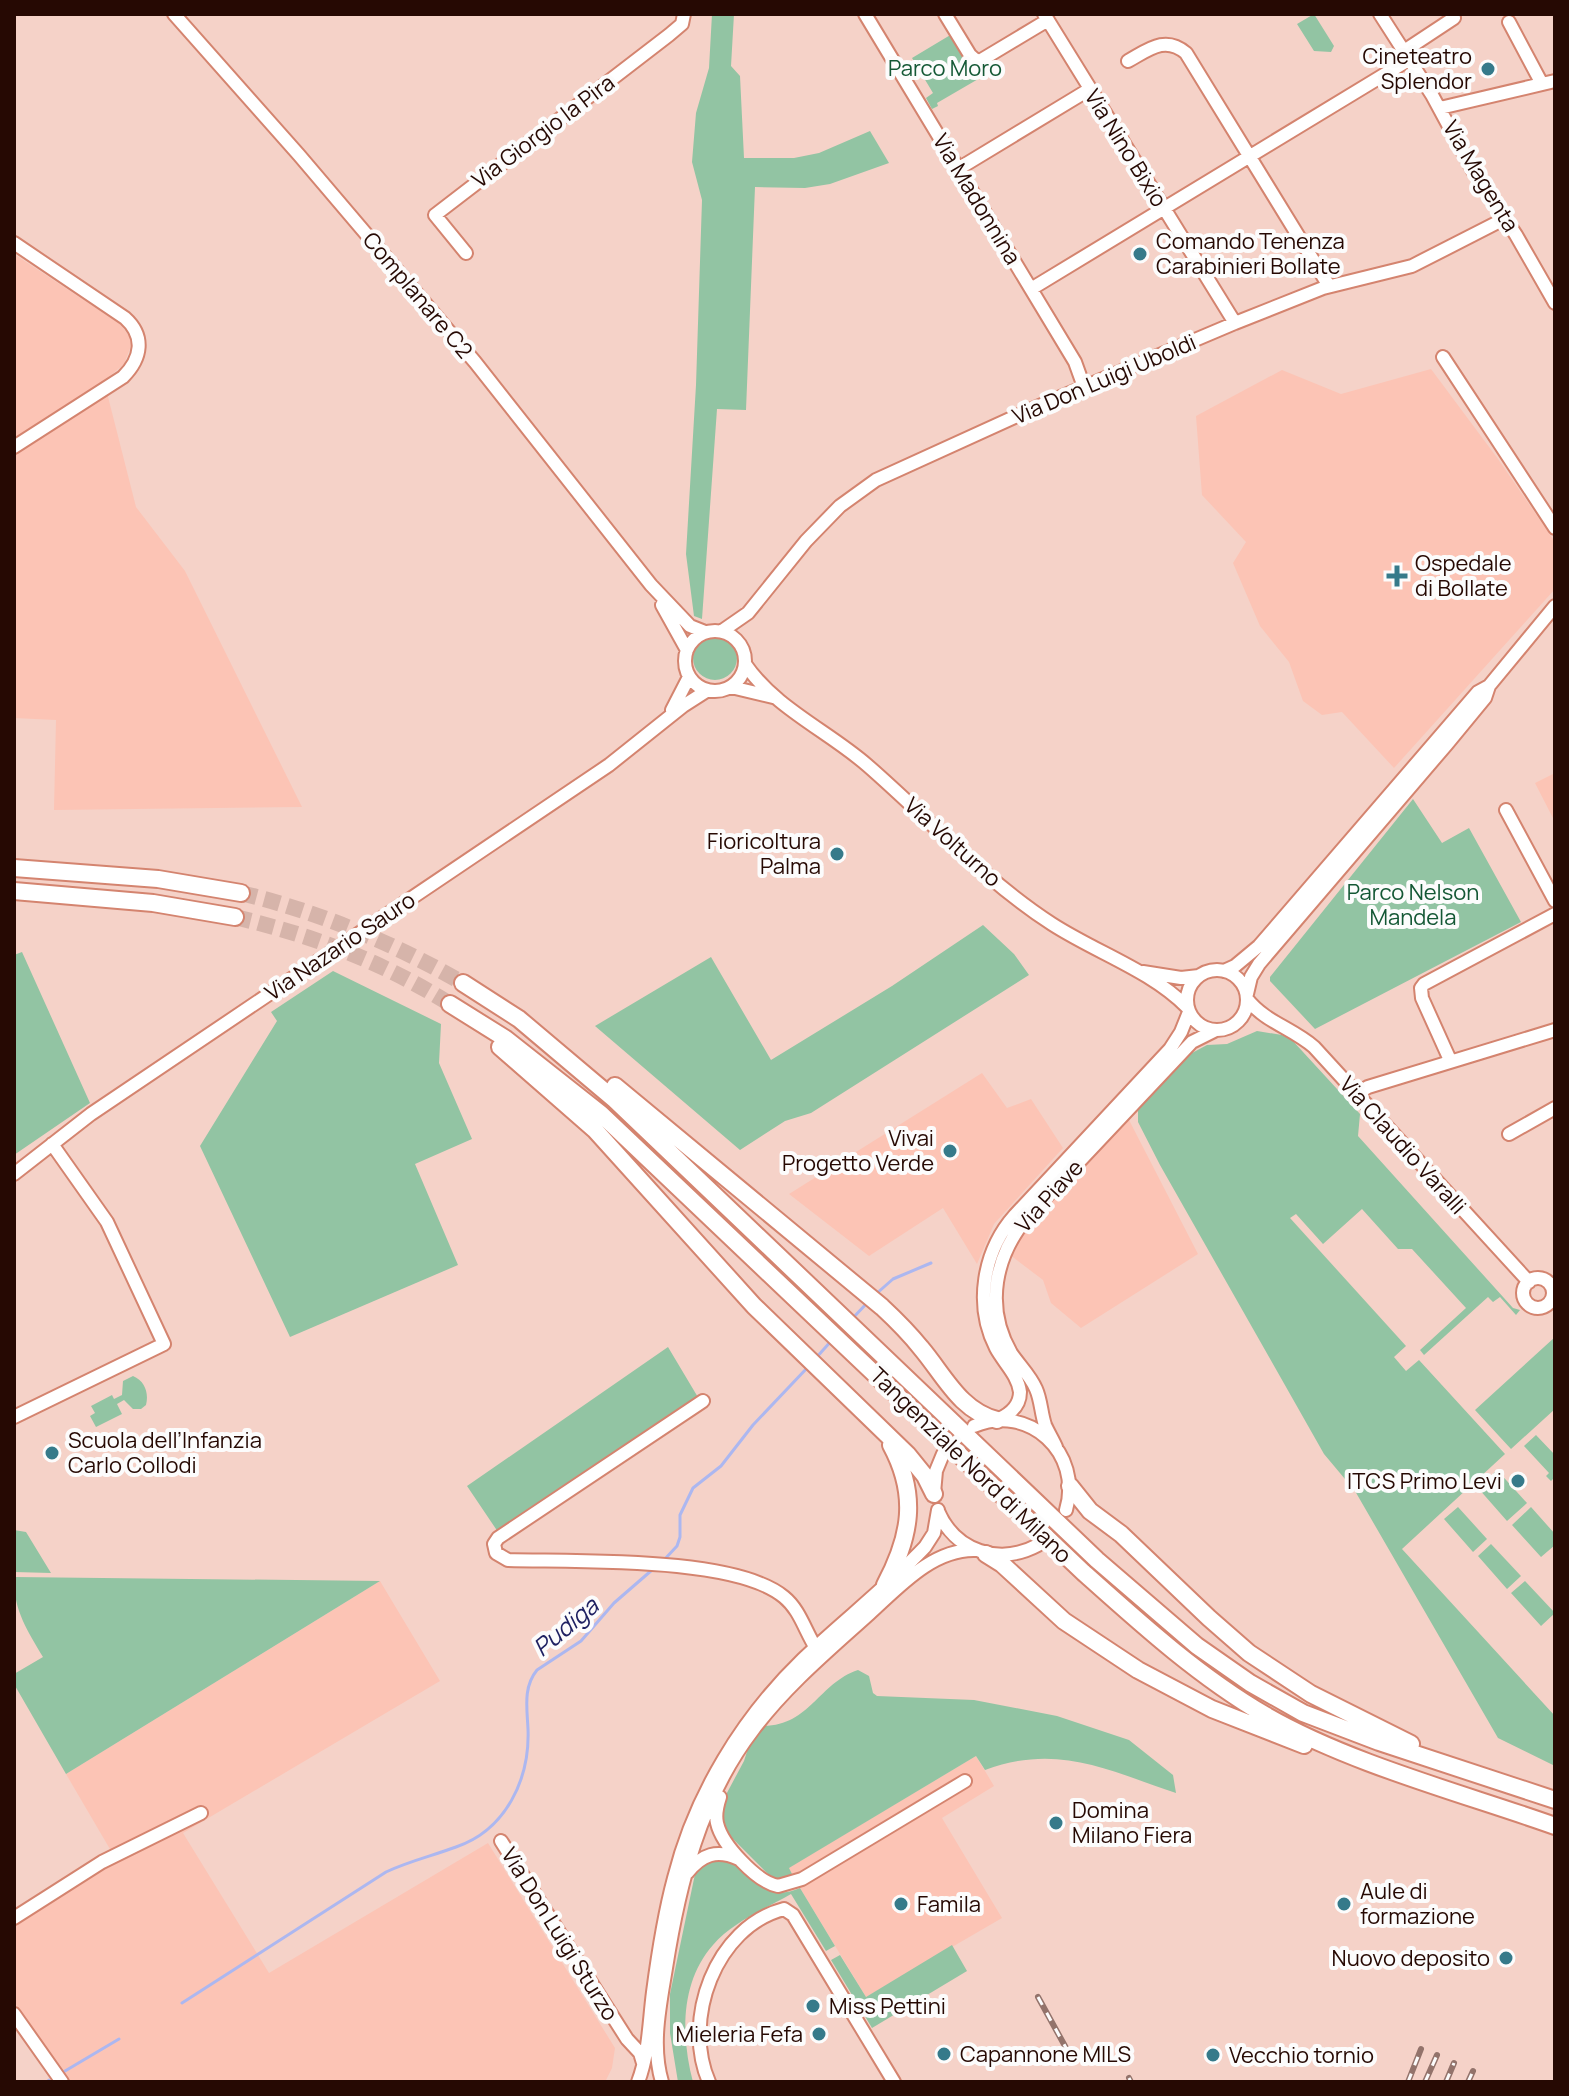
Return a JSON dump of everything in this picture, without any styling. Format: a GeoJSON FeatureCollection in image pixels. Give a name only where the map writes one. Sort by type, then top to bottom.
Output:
{"type":"FeatureCollection","features":[{"type":"Feature","properties":{"kind":"highway"},"geometry":{"type":"LineString","coordinates":[[14,868],[158,879],[241,893]]}},
{"type":"Feature","properties":{"kind":"highway"},"geometry":{"type":"LineString","coordinates":[[14,891],[138,901],[235,917]]}},
{"type":"Feature","properties":{"kind":"highway","name":"Tangenziale Nord di Milano"},"geometry":{"type":"LineString","coordinates":[[998,1420],[977,1412],[963,1402],[914,1339],[882,1307],[553,1036],[499,1000],[463,983],[519,1019],[575,1064],[1097,1560],[1217,1661],[1303,1713],[1379,1742],[1555,1800]]}},
{"type":"Feature","properties":{"kind":"highway","name":"Tangenziale Nord di Milano"},"geometry":{"type":"LineString","coordinates":[[882,1430],[720,1271],[595,1130],[450,1004],[506,1039],[601,1114],[1083,1572],[1189,1662],[1265,1715],[1317,1740],[1555,1826]]}},
{"type":"Feature","properties":{"kind":"highway"},"geometry":{"type":"LineString","coordinates":[[882,1430],[915,1463],[936,1502]]}},
{"type":"Feature","properties":{"kind":"highway"},"geometry":{"type":"LineString","coordinates":[[882,1430],[899,1459],[909,1501],[905,1542],[885,1585]]}},
{"type":"Feature","properties":{"kind":"highway"},"geometry":{"type":"LineString","coordinates":[[1070,1486],[1090,1511],[1121,1534],[1209,1618],[1269,1668],[1311,1694],[1451,1765]]}},
{"type":"Feature","properties":{"kind":"highway"},"geometry":{"type":"LineString","coordinates":[[981,1552],[1002,1564],[1086,1638],[1175,1691],[1297,1743],[1373,1762]]}},
{"type":"Feature","properties":{"kind":"street","name":"Complanare C2"},"geometry":{"type":"LineString","coordinates":[[174,14],[475,362],[651,585],[690,626],[705,632]]}},
{"type":"Feature","properties":{"kind":"street","name":"Via Giorgio la Pira"},"geometry":{"type":"LineString","coordinates":[[466,253],[435,215],[669,35],[682,24],[684,14]]}},
{"type":"Feature","properties":{"kind":"street","name":"Via Madonnina"},"geometry":{"type":"LineString","coordinates":[[865,14],[1075,362],[1084,387]]}},
{"type":"Feature","properties":{"kind":"street"},"geometry":{"type":"LineString","coordinates":[[945,14],[973,59],[978,62],[1046,17]]}},
{"type":"Feature","properties":{"kind":"street","name":"Via Magenta"},"geometry":{"type":"LineString","coordinates":[[1380,14],[1440,108],[1472,169],[1506,218],[1555,303]]}},
{"type":"Feature","properties":{"kind":"street","name":"Via Nino Bixio"},"geometry":{"type":"LineString","coordinates":[[1046,17],[1235,323]]}},
{"type":"Feature","properties":{"kind":"street"},"geometry":{"type":"LineString","coordinates":[[1031,289],[1407,55],[1454,18]]}},
{"type":"Feature","properties":{"kind":"street"},"geometry":{"type":"LineString","coordinates":[[1440,108],[1549,82],[1509,22]]}},
{"type":"Feature","properties":{"kind":"street"},"geometry":{"type":"LineString","coordinates":[[1128,61],[1162,43],[1183,50],[1329,286]]}},
{"type":"Feature","properties":{"kind":"street"},"geometry":{"type":"LineString","coordinates":[[958,169],[1090,89]]}},
{"type":"Feature","properties":{"kind":"street","name":"Via Don Luigi Uboldi"},"geometry":{"type":"LineString","coordinates":[[722,631],[748,613],[806,541],[840,506],[876,480],[1235,323],[1329,286],[1412,266],[1506,218]]}},
{"type":"Feature","properties":{"kind":"street"},"geometry":{"type":"LineString","coordinates":[[14,243],[125,318],[136,330],[140,344],[134,363],[123,377],[14,447]]}},
{"type":"Feature","properties":{"kind":"street"},"geometry":{"type":"LineString","coordinates":[[1443,357],[1555,528]]}},
{"type":"Feature","properties":{"kind":"street","name":"Complanare C2"},"geometry":{"type":"LineString","coordinates":[[651,585],[687,650]]}},
{"type":"Feature","properties":{"kind":"street"},"geometry":{"type":"LineString","coordinates":[[1232,1027],[1243,1017],[1251,977],[1259,964],[1457,733],[1485,698],[1489,686],[1555,606]]}},
{"type":"Feature","properties":{"kind":"street","name":"Via Don Luigi Uboldi"},"geometry":{"type":"LineString","coordinates":[[742,647],[748,613]]}},
{"type":"Feature","properties":{"kind":"street"},"geometry":{"type":"LineString","coordinates":[[722,631],[734,637],[742,647],[745,664],[741,677],[731,687],[708,690],[689,677],[685,663],[687,650],[694,639],[705,632],[722,631]]}},
{"type":"Feature","properties":{"kind":"street","name":"Via Volturno"},"geometry":{"type":"LineString","coordinates":[[745,664],[776,698],[865,763],[1018,899],[1094,950],[1140,971],[1188,1010]]}},
{"type":"Feature","properties":{"kind":"street","name":"Via Nazario Sauro"},"geometry":{"type":"LineString","coordinates":[[666,719],[689,677]]}},
{"type":"Feature","properties":{"kind":"street"},"geometry":{"type":"LineString","coordinates":[[1268,1020],[1214,1031],[1201,1026],[1188,1010],[1188,990],[1199,976],[1235,966],[1259,946],[1478,692],[1489,686]]}},
{"type":"Feature","properties":{"kind":"street","name":"Via Volturno"},"geometry":{"type":"LineString","coordinates":[[731,687],[776,698]]}},
{"type":"Feature","properties":{"kind":"street","name":"Via Nazario Sauro"},"geometry":{"type":"LineString","coordinates":[[14,1174],[130,1088],[609,765],[708,690]]}},
{"type":"Feature","properties":{"kind":"street"},"geometry":{"type":"LineString","coordinates":[[1506,810],[1555,901]]}},
{"type":"Feature","properties":{"kind":"street"},"geometry":{"type":"LineString","coordinates":[[1450,1060],[1422,998],[1421,988],[1428,980],[1555,914]]}},
{"type":"Feature","properties":{"kind":"street","name":"Via Volturno"},"geometry":{"type":"LineString","coordinates":[[1140,971],[1181,978],[1199,976]]}},
{"type":"Feature","properties":{"kind":"street"},"geometry":{"type":"LineString","coordinates":[[1224,971],[1238,979],[1247,997]]}},
{"type":"Feature","properties":{"kind":"street","name":"Via Claudio Varalli"},"geometry":{"type":"LineString","coordinates":[[1247,997],[1268,1020],[1302,1037],[1529,1282]]}},
{"type":"Feature","properties":{"kind":"street","name":"Via Piave"},"geometry":{"type":"LineString","coordinates":[[998,1420],[1016,1407],[1020,1392],[994,1343],[985,1307],[986,1275],[997,1240],[1015,1215],[1170,1049],[1181,1032],[1188,1010]]}},
{"type":"Feature","properties":{"kind":"street"},"geometry":{"type":"LineString","coordinates":[[1356,1094],[1368,1087],[1450,1060],[1555,1030]]}},
{"type":"Feature","properties":{"kind":"street","name":"Via Piave"},"geometry":{"type":"LineString","coordinates":[[1070,1486],[1066,1465],[1045,1423],[1036,1388],[1014,1357],[1002,1331],[996,1297],[1001,1261],[1009,1241],[1029,1215],[1192,1042],[1214,1031]]}},
{"type":"Feature","properties":{"kind":"street"},"geometry":{"type":"LineString","coordinates":[[1509,1134],[1555,1108]]}},
{"type":"Feature","properties":{"kind":"street"},"geometry":{"type":"LineString","coordinates":[[14,1417],[164,1344],[107,1222],[52,1144]]}},
{"type":"Feature","properties":{"kind":"street"},"geometry":{"type":"LineString","coordinates":[[1539,1278],[1552,1282],[1551,1310],[1537,1309],[1526,1301],[1524,1290],[1529,1282],[1539,1278]]}},
{"type":"Feature","properties":{"kind":"street"},"geometry":{"type":"LineString","coordinates":[[703,1401],[502,1534],[494,1544],[497,1555],[508,1560],[669,1565],[730,1575],[772,1589],[792,1604],[816,1648]]}},
{"type":"Feature","properties":{"kind":"street"},"geometry":{"type":"LineString","coordinates":[[974,1426],[998,1420],[1030,1425],[1056,1447]]}},
{"type":"Feature","properties":{"kind":"street"},"geometry":{"type":"LineString","coordinates":[[638,2082],[644,2065],[674,1878],[700,1807],[723,1762],[776,1689],[929,1542],[936,1526],[936,1471],[943,1454]]}},
{"type":"Feature","properties":{"kind":"street"},"geometry":{"type":"LineString","coordinates":[[1066,1510],[1070,1486]]}},
{"type":"Feature","properties":{"kind":"street"},"geometry":{"type":"LineString","coordinates":[[936,1502],[952,1534],[981,1552]]}},
{"type":"Feature","properties":{"kind":"street"},"geometry":{"type":"LineString","coordinates":[[662,2082],[658,2031],[672,1929],[683,1880],[707,1813],[743,1746],[766,1713],[801,1676],[902,1584],[941,1557],[958,1550],[1011,1555],[1038,1545]]}},
{"type":"Feature","properties":{"kind":"street"},"geometry":{"type":"LineString","coordinates":[[743,1746],[741,1758],[720,1796],[716,1812],[721,1833],[742,1861],[768,1884],[778,1886],[802,1879],[965,1781]]}},
{"type":"Feature","properties":{"kind":"street"},"geometry":{"type":"LineString","coordinates":[[14,1918],[102,1862],[201,1813]]}},
{"type":"Feature","properties":{"kind":"street","name":"Via Don Luigi Sturzo"},"geometry":{"type":"LineString","coordinates":[[501,1841],[620,2028],[640,2053],[644,2065]]}},
{"type":"Feature","properties":{"kind":"street"},"geometry":{"type":"LineString","coordinates":[[683,1880],[695,1862],[709,1854],[725,1854],[742,1861]]}},
{"type":"Feature","properties":{"kind":"street"},"geometry":{"type":"LineString","coordinates":[[709,2082],[702,2059],[700,2017],[711,1976],[724,1955],[758,1922],[782,1909],[790,1910],[894,2082]]}},
{"type":"Feature","properties":{"kind":"street"},"geometry":{"type":"LineString","coordinates":[[14,2014],[62,2082]]}},
{"type":"Feature","properties":{"kind":"street","name":"Via Don Luigi Sturzo"},"geometry":{"type":"LineString","coordinates":[[620,2028],[636,2033],[644,2028],[650,2016]]}},
{"type":"Feature","properties":{"kind":"shaded area"},"geometry":{"type":"Polygon","coordinates":[[[14,254],[120,324],[130,337],[131,346],[124,364],[104,381],[136,507],[185,571],[302,807],[54,810],[56,720],[14,718],[14,254]]]}},
{"type":"Feature","properties":{"kind":"shaded area","name":"Ospedale di Bollate"},"geometry":{"type":"Polygon","coordinates":[[[1431,369],[1555,542],[1555,589],[1394,768],[1342,712],[1322,715],[1303,701],[1289,662],[1260,626],[1233,563],[1246,542],[1202,495],[1196,416],[1282,370],[1341,394],[1431,369]]]}},
{"type":"Feature","properties":{"kind":"shaded area"},"geometry":{"type":"Polygon","coordinates":[[[1555,773],[1555,822],[1535,783],[1555,773]]]}},
{"type":"Feature","properties":{"kind":"shaded area"},"geometry":{"type":"Polygon","coordinates":[[[982,1073],[1007,1108],[1031,1099],[1063,1148],[994,1224],[977,1264],[943,1208],[869,1256],[789,1194],[982,1073]]]}},
{"type":"Feature","properties":{"kind":"shaded area"},"geometry":{"type":"Polygon","coordinates":[[[1129,1120],[1198,1254],[1081,1328],[1051,1303],[1043,1280],[1010,1255],[1014,1243],[1129,1120]]]}},
{"type":"Feature","properties":{"kind":"shaded area"},"geometry":{"type":"Polygon","coordinates":[[[380,1581],[440,1681],[183,1833],[269,1973],[488,1843],[615,2048],[612,2068],[605,2082],[69,2082],[14,2002],[14,1925],[114,1856],[66,1774],[380,1581]]]}},
{"type":"Feature","properties":{"kind":"shaded area"},"geometry":{"type":"Polygon","coordinates":[[[976,1756],[994,1786],[942,1818],[1002,1918],[866,1997],[788,1868],[976,1756]]]}},
{"type":"Feature","properties":{"kind":"green space"},"geometry":{"type":"Polygon","coordinates":[[[712,14],[734,14],[731,66],[740,76],[744,158],[794,158],[819,153],[870,131],[889,163],[830,184],[805,188],[755,187],[746,410],[717,409],[702,619],[694,616],[686,554],[702,200],[692,162],[696,113],[709,68],[712,14]]]}},
{"type":"Feature","properties":{"kind":"green space"},"geometry":{"type":"Polygon","coordinates":[[[1314,14],[1334,46],[1331,52],[1314,51],[1297,24],[1314,14]]]}},
{"type":"Feature","properties":{"kind":"green space","name":"Parco Moro"},"geometry":{"type":"Polygon","coordinates":[[[952,34],[973,69],[987,63],[992,71],[932,109],[926,98],[933,93],[912,58],[952,34]]]}},
{"type":"Feature","properties":{"kind":"green space"},"geometry":{"type":"Polygon","coordinates":[[[715,636],[731,642],[737,658],[731,674],[715,680],[699,674],[693,658],[699,642],[715,636]]]}},
{"type":"Feature","properties":{"kind":"green space","name":"Parco Nelson Mandela"},"geometry":{"type":"Polygon","coordinates":[[[1413,799],[1442,843],[1469,828],[1521,922],[1315,1029],[1270,981],[1270,977],[1413,799]]]}},
{"type":"Feature","properties":{"kind":"green space"},"geometry":{"type":"Polygon","coordinates":[[[983,925],[1014,954],[1029,975],[811,1113],[785,1121],[740,1150],[595,1026],[711,957],[771,1060],[892,986],[983,925]]]}},
{"type":"Feature","properties":{"kind":"green space"},"geometry":{"type":"Polygon","coordinates":[[[22,952],[90,1103],[14,1155],[14,955],[22,952]]]}},
{"type":"Feature","properties":{"kind":"green space"},"geometry":{"type":"Polygon","coordinates":[[[333,971],[441,1024],[439,1063],[472,1139],[415,1164],[458,1265],[290,1337],[200,1146],[277,1021],[271,1012],[333,971]]]}},
{"type":"Feature","properties":{"kind":"green space"},"geometry":{"type":"Polygon","coordinates":[[[1257,1031],[1292,1040],[1360,1114],[1358,1136],[1513,1308],[1520,1310],[1516,1315],[1500,1297],[1493,1302],[1488,1297],[1424,1355],[1420,1350],[1466,1308],[1412,1249],[1398,1249],[1362,1209],[1323,1244],[1296,1214],[1290,1218],[1406,1346],[1394,1357],[1406,1371],[1419,1360],[1505,1454],[1402,1549],[1555,1716],[1555,1766],[1498,1738],[1355,1491],[1324,1454],[1138,1122],[1138,1108],[1192,1053],[1207,1045],[1227,1044],[1257,1031]]]}},
{"type":"Feature","properties":{"kind":"green space"},"geometry":{"type":"Polygon","coordinates":[[[1555,1337],[1555,1409],[1511,1449],[1475,1410],[1555,1337]]]}},
{"type":"Feature","properties":{"kind":"green space"},"geometry":{"type":"Polygon","coordinates":[[[668,1347],[699,1399],[498,1532],[467,1486],[668,1347]]]}},
{"type":"Feature","properties":{"kind":"green space"},"geometry":{"type":"Polygon","coordinates":[[[133,1376],[145,1388],[146,1405],[133,1409],[124,1400],[117,1404],[122,1414],[96,1427],[90,1416],[95,1413],[91,1406],[112,1395],[114,1399],[122,1395],[123,1381],[133,1376]]]}},
{"type":"Feature","properties":{"kind":"green space"},"geometry":{"type":"Polygon","coordinates":[[[1536,1435],[1555,1455],[1555,1477],[1551,1481],[1546,1476],[1549,1473],[1524,1446],[1536,1435]]]}},
{"type":"Feature","properties":{"kind":"green space"},"geometry":{"type":"Polygon","coordinates":[[[1497,1470],[1527,1503],[1507,1521],[1478,1488],[1497,1470]]]}},
{"type":"Feature","properties":{"kind":"green space"},"geometry":{"type":"Polygon","coordinates":[[[1458,1507],[1487,1539],[1473,1552],[1444,1519],[1458,1507]]]}},
{"type":"Feature","properties":{"kind":"green space"},"geometry":{"type":"Polygon","coordinates":[[[1531,1507],[1555,1534],[1555,1545],[1541,1557],[1512,1525],[1531,1507]]]}},
{"type":"Feature","properties":{"kind":"green space"},"geometry":{"type":"Polygon","coordinates":[[[14,1530],[26,1532],[51,1573],[14,1572],[14,1530]]]}},
{"type":"Feature","properties":{"kind":"green space"},"geometry":{"type":"Polygon","coordinates":[[[1491,1544],[1521,1576],[1507,1589],[1478,1556],[1491,1544]]]}},
{"type":"Feature","properties":{"kind":"green space"},"geometry":{"type":"Polygon","coordinates":[[[14,1577],[380,1581],[66,1774],[14,1684],[14,1674],[43,1657],[19,1609],[14,1577]]]}},
{"type":"Feature","properties":{"kind":"green space"},"geometry":{"type":"Polygon","coordinates":[[[1525,1581],[1555,1613],[1541,1626],[1511,1593],[1525,1581]]]}},
{"type":"Feature","properties":{"kind":"green space"},"geometry":{"type":"Polygon","coordinates":[[[858,1670],[869,1676],[873,1693],[877,1696],[974,1700],[1057,1716],[1129,1740],[1173,1775],[1176,1793],[1082,1763],[1036,1759],[985,1770],[976,1756],[789,1868],[793,1876],[781,1880],[771,1877],[726,1832],[722,1826],[721,1804],[744,1761],[751,1739],[764,1726],[793,1719],[833,1684],[858,1670]]]}},
{"type":"Feature","properties":{"kind":"green space"},"geometry":{"type":"Polygon","coordinates":[[[719,1857],[775,1892],[800,1888],[835,1946],[826,1951],[791,1894],[730,1929],[713,1945],[694,1976],[685,2029],[693,2082],[678,2082],[670,2033],[670,1994],[695,1874],[702,1864],[719,1857]]]}},
{"type":"Feature","properties":{"kind":"green space"},"geometry":{"type":"Polygon","coordinates":[[[952,1945],[967,1971],[872,2028],[831,1960],[840,1955],[866,1997],[952,1945]]]}},
{"type":"Feature","properties":{"kind":"waterway","name":"Pudiga"},"geometry":{"type":"LineString","coordinates":[[876,1294],[893,1279],[931,1263]]}},
{"type":"Feature","properties":{"kind":"waterway","name":"Pudiga"},"geometry":{"type":"LineString","coordinates":[[851,1320],[868,1302]]}},
{"type":"Feature","properties":{"kind":"waterway","name":"Pudiga"},"geometry":{"type":"LineString","coordinates":[[816,1358],[832,1340]]}},
{"type":"Feature","properties":{"kind":"waterway","name":"Pudiga"},"geometry":{"type":"LineString","coordinates":[[664,1560],[677,1546],[680,1515],[693,1488],[721,1466],[753,1425],[808,1367]]}},
{"type":"Feature","properties":{"kind":"waterway","name":"Pudiga"},"geometry":{"type":"LineString","coordinates":[[182,2003],[386,1872],[456,1847],[489,1828],[512,1800],[525,1766],[528,1748],[527,1698],[537,1670],[581,1641],[614,1603],[652,1570]]}},
{"type":"Feature","properties":{"kind":"waterway","name":"Pudiga"},"geometry":{"type":"LineString","coordinates":[[65,2071],[119,2039]]}},
{"type":"Feature","properties":{"kind":"tunnel"},"geometry":{"type":"LineString","coordinates":[[241,893],[299,909],[355,930],[463,983]]}},
{"type":"Feature","properties":{"kind":"tunnel"},"geometry":{"type":"LineString","coordinates":[[235,917],[346,952],[398,975],[450,1004]]}},
{"type":"Feature","properties":{"kind":"railway"},"geometry":{"type":"LineString","coordinates":[[1038,1997],[1071,2057]]}},
{"type":"Feature","properties":{"kind":"railway"},"geometry":{"type":"LineString","coordinates":[[1408,2082],[1421,2049]]}},
{"type":"Feature","properties":{"kind":"railway"},"geometry":{"type":"LineString","coordinates":[[1425,2082],[1437,2055]]}},
{"type":"Feature","properties":{"kind":"railway"},"geometry":{"type":"LineString","coordinates":[[1446,2082],[1454,2063]]}},
{"type":"Feature","properties":{"kind":"railway"},"geometry":{"type":"LineString","coordinates":[[1468,2082],[1473,2071]]}},
{"type":"Feature","properties":{"kind":"railway"},"geometry":{"type":"LineString","coordinates":[[1129,2078],[1131,2082]]}},
{"type":"Feature","properties":{"kind":"place","name":"Cineteatro Splendor"},"geometry":{"type":"Point","coordinates":[1488,69]}},
{"type":"Feature","properties":{"kind":"place","name":"Comando Tenenza Carabinieri Bollate"},"geometry":{"type":"Point","coordinates":[1140,254]}},
{"type":"Feature","properties":{"kind":"place","name":"Ospedale di Bollate"},"geometry":{"type":"Point","coordinates":[1397,576]}},
{"type":"Feature","properties":{"kind":"place","name":"Fioricoltura Palma"},"geometry":{"type":"Point","coordinates":[837,854]}},
{"type":"Feature","properties":{"kind":"place","name":"Vivai Progetto Verde"},"geometry":{"type":"Point","coordinates":[950,1151]}},
{"type":"Feature","properties":{"kind":"place","name":"Scuola dell’Infanzia Carlo Collodi"},"geometry":{"type":"Point","coordinates":[52,1453]}},
{"type":"Feature","properties":{"kind":"place","name":"ITCS Primo Levi"},"geometry":{"type":"Point","coordinates":[1518,1481]}},
{"type":"Feature","properties":{"kind":"place","name":"Domina Milano Fiera"},"geometry":{"type":"Point","coordinates":[1056,1823]}},
{"type":"Feature","properties":{"kind":"place","name":"Famila"},"geometry":{"type":"Point","coordinates":[901,1904]}},
{"type":"Feature","properties":{"kind":"place","name":"Aule di formazione"},"geometry":{"type":"Point","coordinates":[1344,1904]}},
{"type":"Feature","properties":{"kind":"place","name":"Nuovo deposito"},"geometry":{"type":"Point","coordinates":[1506,1958]}},
{"type":"Feature","properties":{"kind":"place","name":"Miss Pettini"},"geometry":{"type":"Point","coordinates":[813,2006]}},
{"type":"Feature","properties":{"kind":"place","name":"Mieleria Fefa"},"geometry":{"type":"Point","coordinates":[819,2034]}},
{"type":"Feature","properties":{"kind":"place","name":"Capannone MILS"},"geometry":{"type":"Point","coordinates":[944,2054]}},
{"type":"Feature","properties":{"kind":"place","name":"Vecchio tornio"},"geometry":{"type":"Point","coordinates":[1213,2055]}}]}
